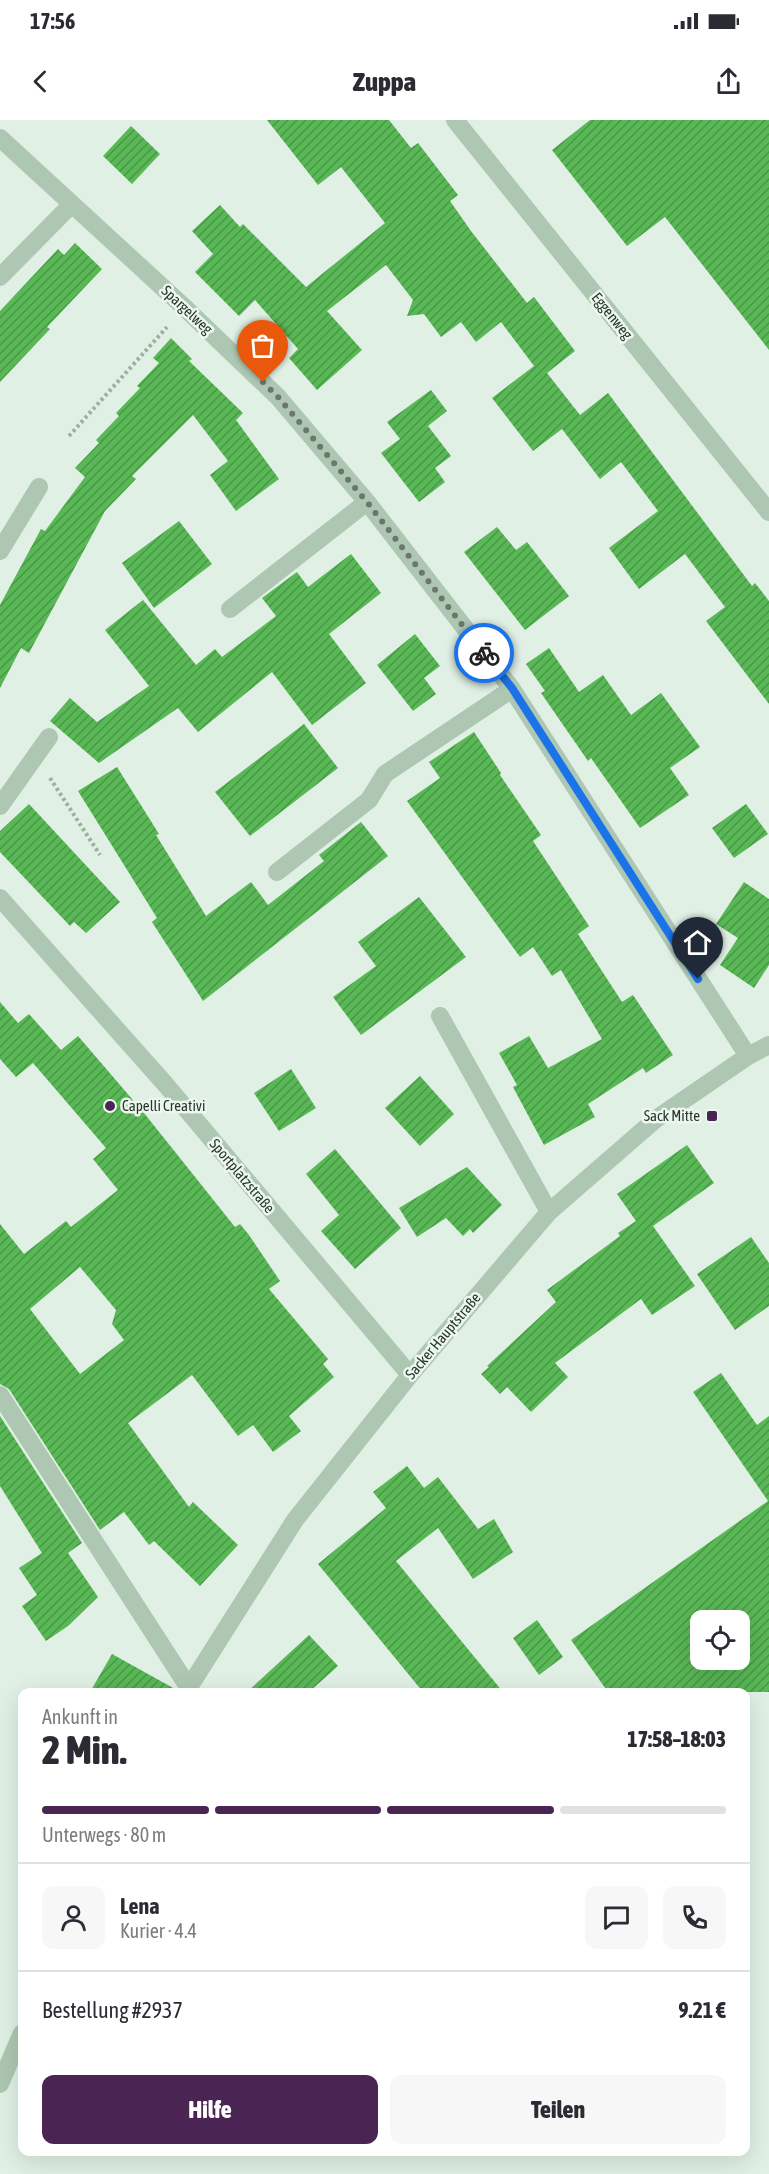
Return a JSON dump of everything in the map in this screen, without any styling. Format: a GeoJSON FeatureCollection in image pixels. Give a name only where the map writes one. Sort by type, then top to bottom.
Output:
{"type":"FeatureCollection","features":[{"type":"Feature","properties":{"kind":"street","name":"Eggenweg"},"geometry":{"type":"LineString","coordinates":[[455,120],[769,512]]}},
{"type":"Feature","properties":{"kind":"street","name":"Spargelweg"},"geometry":{"type":"LineString","coordinates":[[0,138],[278,397],[367,502],[512,688],[748,1056]]}},
{"type":"Feature","properties":{"kind":"street"},"geometry":{"type":"LineString","coordinates":[[0,277],[72,204]]}},
{"type":"Feature","properties":{"kind":"street"},"geometry":{"type":"LineString","coordinates":[[0,551],[39,487]]}},
{"type":"Feature","properties":{"kind":"street"},"geometry":{"type":"LineString","coordinates":[[230,609],[367,502]]}},
{"type":"Feature","properties":{"kind":"street"},"geometry":{"type":"LineString","coordinates":[[277,872],[369,800],[385,774],[512,688]]}},
{"type":"Feature","properties":{"kind":"street"},"geometry":{"type":"LineString","coordinates":[[0,806],[49,737]]}},
{"type":"Feature","properties":{"kind":"street","name":"Sportplatzstraße"},"geometry":{"type":"LineString","coordinates":[[0,898],[166,1085],[410,1375]]}},
{"type":"Feature","properties":{"kind":"street"},"geometry":{"type":"LineString","coordinates":[[440,1016],[549,1212]]}},
{"type":"Feature","properties":{"kind":"street","name":"Sacker Hauptstraße"},"geometry":{"type":"LineString","coordinates":[[189,1688],[295,1520],[410,1375],[549,1212],[656,1119],[748,1056],[769,1045]]}},
{"type":"Feature","properties":{"kind":"street"},"geometry":{"type":"LineString","coordinates":[[0,1395],[187,1688]]}},
{"type":"Feature","properties":{"kind":"street"},"geometry":{"type":"LineString","coordinates":[[0,2084],[18,2041]]}},
{"type":"Feature","properties":{"kind":"path"},"geometry":{"type":"LineString","coordinates":[[69,436],[184,307]]}},
{"type":"Feature","properties":{"kind":"path"},"geometry":{"type":"LineString","coordinates":[[36,756],[100,855]]}},
{"type":"Feature","properties":{"kind":"building"},"geometry":{"type":"Polygon","coordinates":[[[267,120],[389,120],[411,148],[418,143],[458,195],[450,201],[471,231],[527,303],[534,297],[575,351],[547,373],[580,415],[608,393],[752,586],[755,583],[769,601],[769,704],[706,621],[725,607],[685,554],[639,589],[609,548],[658,511],[621,462],[600,479],[562,429],[533,451],[492,398],[534,366],[501,322],[476,342],[461,322],[441,337],[424,314],[407,316],[413,300],[386,265],[327,311],[362,350],[317,390],[289,358],[298,349],[255,300],[239,316],[195,272],[213,254],[192,231],[220,205],[240,227],[243,224],[306,287],[385,223],[341,167],[318,185],[267,120]]]}},
{"type":"Feature","properties":{"kind":"building"},"geometry":{"type":"Polygon","coordinates":[[[590,120],[769,120],[769,350],[665,217],[627,246],[552,150],[590,120]]]}},
{"type":"Feature","properties":{"kind":"building"},"geometry":{"type":"Polygon","coordinates":[[[131,126],[160,154],[132,184],[103,156],[131,126]]]}},
{"type":"Feature","properties":{"kind":"building"},"geometry":{"type":"Polygon","coordinates":[[[75,243],[102,269],[47,327],[50,329],[0,382],[0,311],[58,249],[64,255],[75,243]]]}},
{"type":"Feature","properties":{"kind":"building"},"geometry":{"type":"Polygon","coordinates":[[[171,338],[192,359],[189,361],[243,413],[236,420],[279,479],[236,511],[210,475],[228,461],[193,415],[132,476],[136,479],[105,511],[29,653],[21,648],[0,688],[0,605],[41,529],[45,531],[85,477],[75,468],[99,443],[96,440],[119,416],[116,413],[140,388],[137,386],[159,363],[153,358],[171,338]]]}},
{"type":"Feature","properties":{"kind":"building"},"geometry":{"type":"Polygon","coordinates":[[[431,390],[447,411],[428,426],[451,456],[435,468],[445,482],[419,502],[381,453],[400,439],[387,422],[431,390]]]}},
{"type":"Feature","properties":{"kind":"building"},"geometry":{"type":"Polygon","coordinates":[[[179,521],[212,564],[154,608],[122,563],[179,521]]]}},
{"type":"Feature","properties":{"kind":"building"},"geometry":{"type":"Polygon","coordinates":[[[497,527],[516,550],[527,542],[569,596],[525,630],[464,552],[497,527]]]}},
{"type":"Feature","properties":{"kind":"building"},"geometry":{"type":"Polygon","coordinates":[[[351,554],[381,593],[329,634],[366,683],[312,725],[272,672],[198,732],[178,708],[99,763],[50,721],[70,698],[97,722],[149,686],[105,630],[143,600],[196,665],[215,649],[222,657],[276,616],[262,598],[297,572],[308,587],[351,554]]]}},
{"type":"Feature","properties":{"kind":"building"},"geometry":{"type":"Polygon","coordinates":[[[415,634],[440,666],[424,678],[436,694],[413,711],[377,665],[415,634]]]}},
{"type":"Feature","properties":{"kind":"building"},"geometry":{"type":"Polygon","coordinates":[[[549,648],[579,692],[603,675],[631,715],[661,693],[700,747],[670,768],[689,795],[640,828],[591,758],[588,761],[541,693],[545,691],[526,664],[549,648]]]}},
{"type":"Feature","properties":{"kind":"building"},"geometry":{"type":"Polygon","coordinates":[[[304,724],[338,768],[250,836],[215,792],[304,724]]]}},
{"type":"Feature","properties":{"kind":"building"},"geometry":{"type":"Polygon","coordinates":[[[474,732],[541,835],[533,841],[589,926],[578,934],[622,1002],[633,995],[673,1055],[646,1073],[643,1068],[588,1104],[595,1117],[544,1145],[513,1087],[517,1085],[499,1053],[529,1036],[548,1068],[602,1039],[561,970],[552,976],[533,947],[520,957],[407,801],[440,778],[429,762],[474,732]]]}},
{"type":"Feature","properties":{"kind":"building"},"geometry":{"type":"Polygon","coordinates":[[[117,767],[206,916],[251,882],[268,905],[324,861],[319,855],[361,822],[388,856],[203,1001],[152,922],[157,918],[78,791],[117,767]]]}},
{"type":"Feature","properties":{"kind":"building"},"geometry":{"type":"Polygon","coordinates":[[[29,804],[120,902],[86,933],[74,922],[70,926],[0,852],[0,831],[29,804]]]}},
{"type":"Feature","properties":{"kind":"building"},"geometry":{"type":"Polygon","coordinates":[[[746,804],[768,834],[734,858],[712,828],[746,804]]]}},
{"type":"Feature","properties":{"kind":"building"},"geometry":{"type":"Polygon","coordinates":[[[744,882],[769,899],[769,965],[754,988],[720,965],[738,938],[716,924],[744,882]]]}},
{"type":"Feature","properties":{"kind":"building"},"geometry":{"type":"Polygon","coordinates":[[[419,897],[466,957],[361,1035],[333,997],[376,966],[358,942],[419,897]]]}},
{"type":"Feature","properties":{"kind":"building"},"geometry":{"type":"Polygon","coordinates":[[[0,1002],[18,1023],[29,1014],[61,1050],[78,1036],[144,1113],[235,1227],[240,1224],[249,1235],[280,1281],[269,1289],[328,1359],[323,1364],[334,1377],[289,1416],[301,1431],[273,1452],[253,1425],[238,1436],[192,1375],[128,1423],[189,1507],[193,1502],[238,1545],[200,1586],[154,1541],[149,1545],[124,1512],[100,1530],[9,1389],[0,1384],[0,1224],[24,1254],[66,1221],[71,1227],[118,1190],[93,1159],[106,1148],[33,1063],[16,1077],[0,1059],[0,1002]],[[80,1267],[30,1309],[80,1374],[124,1340],[112,1324],[116,1310],[80,1267]]]}},
{"type":"Feature","properties":{"kind":"building"},"geometry":{"type":"Polygon","coordinates":[[[291,1069],[316,1108],[279,1131],[254,1093],[291,1069]]]}},
{"type":"Feature","properties":{"kind":"building"},"geometry":{"type":"Polygon","coordinates":[[[420,1076],[454,1114],[420,1146],[385,1108],[420,1076]]]}},
{"type":"Feature","properties":{"kind":"building"},"geometry":{"type":"Polygon","coordinates":[[[687,1145],[714,1183],[653,1226],[695,1286],[652,1315],[641,1299],[555,1363],[568,1377],[531,1412],[507,1387],[500,1394],[481,1374],[489,1367],[487,1366],[556,1302],[547,1290],[620,1236],[618,1233],[636,1221],[617,1194],[687,1145]]]}},
{"type":"Feature","properties":{"kind":"building"},"geometry":{"type":"Polygon","coordinates":[[[335,1149],[401,1228],[355,1269],[321,1231],[339,1215],[306,1174],[335,1149]]]}},
{"type":"Feature","properties":{"kind":"building"},"geometry":{"type":"Polygon","coordinates":[[[467,1167],[502,1205],[473,1233],[470,1229],[463,1236],[446,1218],[417,1237],[399,1208],[467,1167]]]}},
{"type":"Feature","properties":{"kind":"building"},"geometry":{"type":"Polygon","coordinates":[[[751,1237],[769,1263],[769,1306],[735,1330],[697,1274],[751,1237]]]}},
{"type":"Feature","properties":{"kind":"building"},"geometry":{"type":"Polygon","coordinates":[[[721,1373],[757,1425],[769,1416],[769,1692],[750,1692],[750,1688],[605,1688],[571,1640],[768,1501],[693,1392],[721,1373]]]}},
{"type":"Feature","properties":{"kind":"building"},"geometry":{"type":"Polygon","coordinates":[[[0,1416],[82,1543],[68,1553],[98,1597],[68,1626],[46,1641],[22,1606],[37,1595],[19,1568],[42,1553],[0,1486],[0,1416]]]}},
{"type":"Feature","properties":{"kind":"building"},"geometry":{"type":"Polygon","coordinates":[[[407,1466],[424,1488],[438,1477],[478,1529],[494,1519],[513,1552],[473,1579],[438,1528],[396,1561],[500,1688],[420,1688],[318,1564],[386,1508],[373,1492],[407,1466]]]}},
{"type":"Feature","properties":{"kind":"building"},"geometry":{"type":"Polygon","coordinates":[[[537,1620],[563,1657],[539,1675],[513,1638],[537,1620]]]}},
{"type":"Feature","properties":{"kind":"building"},"geometry":{"type":"Polygon","coordinates":[[[309,1635],[338,1666],[313,1688],[251,1688],[309,1635]]]}},
{"type":"Feature","properties":{"kind":"building"},"geometry":{"type":"Polygon","coordinates":[[[112,1654],[173,1688],[92,1688],[112,1654]]]}},
{"type":"Feature","properties":{"kind":"way so far"},"geometry":{"type":"LineString","coordinates":[[263,382],[318,442],[367,502],[484,653]]}},
{"type":"Feature","properties":{"kind":"place","name":"Capelli Creativi"},"geometry":{"type":"Point","coordinates":[110,1106]}},
{"type":"Feature","properties":{"kind":"place","name":"Sack Mitte"},"geometry":{"type":"Point","coordinates":[712,1116]}},
{"type":"Feature","properties":{"kind":"route"},"geometry":{"type":"LineString","coordinates":[[484,653],[512,688],[698,979]]}}]}
